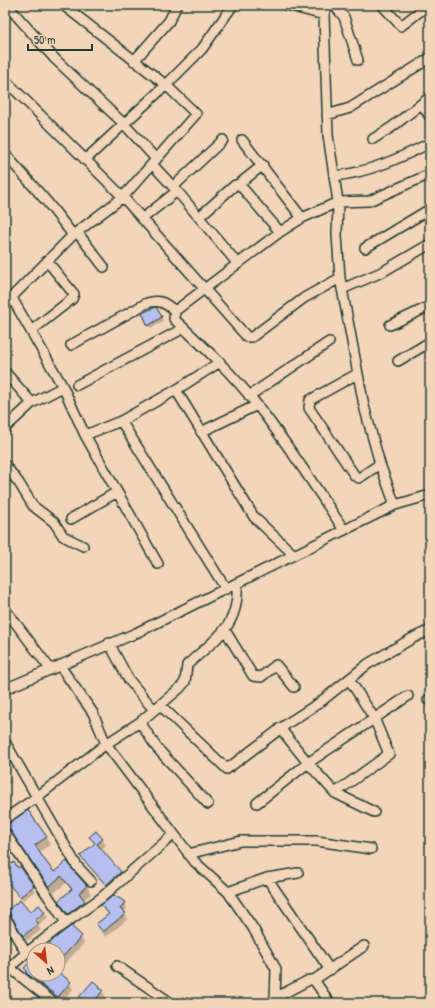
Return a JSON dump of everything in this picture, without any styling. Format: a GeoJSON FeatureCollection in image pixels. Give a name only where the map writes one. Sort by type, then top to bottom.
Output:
{"type":"FeatureCollection","features":[{"type":"Feature","properties":{"kind":"street"},"geometry":{"type":"LineString","coordinates":[[7,5],[55,59],[124,124],[175,189],[238,264]]}},
{"type":"Feature","properties":{"kind":"street"},"geometry":{"type":"LineString","coordinates":[[63,5],[75,9],[166,86],[196,114],[123,197],[75,233],[7,300],[31,331],[63,387],[86,435],[117,492],[158,564]]}},
{"type":"Feature","properties":{"kind":"street"},"geometry":{"type":"LineString","coordinates":[[134,60],[169,21],[177,5]]}},
{"type":"Feature","properties":{"kind":"street"},"geometry":{"type":"LineString","coordinates":[[85,160],[166,86],[202,49],[233,5]]}},
{"type":"Feature","properties":{"kind":"street"},"geometry":{"type":"LineString","coordinates":[[286,5],[324,15]]}},
{"type":"Feature","properties":{"kind":"street"},"geometry":{"type":"LineString","coordinates":[[326,5],[324,15],[328,135],[338,202],[337,240],[340,278],[357,374],[380,464],[395,505]]}},
{"type":"Feature","properties":{"kind":"street"},"geometry":{"type":"LineString","coordinates":[[334,5],[344,17],[358,60]]}},
{"type":"Feature","properties":{"kind":"street"},"geometry":{"type":"LineString","coordinates":[[382,5],[401,26],[428,5]]}},
{"type":"Feature","properties":{"kind":"street"},"geometry":{"type":"LineString","coordinates":[[327,115],[350,108],[430,58]]}},
{"type":"Feature","properties":{"kind":"street"},"geometry":{"type":"LineString","coordinates":[[5,80],[123,197],[204,289],[250,338],[304,298],[340,278]]}},
{"type":"Feature","properties":{"kind":"street"},"geometry":{"type":"LineString","coordinates":[[373,139],[430,97]]}},
{"type":"Feature","properties":{"kind":"street"},"geometry":{"type":"LineString","coordinates":[[422,104],[430,117]]}},
{"type":"Feature","properties":{"kind":"street"},"geometry":{"type":"LineString","coordinates":[[142,219],[175,189],[223,140]]}},
{"type":"Feature","properties":{"kind":"street"},"geometry":{"type":"LineString","coordinates":[[242,140],[302,218]]}},
{"type":"Feature","properties":{"kind":"street"},"geometry":{"type":"LineString","coordinates":[[334,176],[354,173],[367,169],[400,157],[430,143]]}},
{"type":"Feature","properties":{"kind":"street"},"geometry":{"type":"LineString","coordinates":[[5,154],[104,267]]}},
{"type":"Feature","properties":{"kind":"street"},"geometry":{"type":"LineString","coordinates":[[199,217],[235,185],[239,184],[262,165]]}},
{"type":"Feature","properties":{"kind":"street"},"geometry":{"type":"LineString","coordinates":[[174,311],[280,232],[302,218],[338,202],[369,201],[430,174]]}},
{"type":"Feature","properties":{"kind":"street"},"geometry":{"type":"LineString","coordinates":[[239,184],[280,232]]}},
{"type":"Feature","properties":{"kind":"street"},"geometry":{"type":"LineString","coordinates":[[365,248],[430,209]]}},
{"type":"Feature","properties":{"kind":"street"},"geometry":{"type":"LineString","coordinates":[[342,289],[382,272],[430,244]]}},
{"type":"Feature","properties":{"kind":"street"},"geometry":{"type":"LineString","coordinates":[[31,331],[72,299],[74,294],[47,261]]}},
{"type":"Feature","properties":{"kind":"street"},"geometry":{"type":"LineString","coordinates":[[71,345],[147,303],[156,300],[164,303],[174,311]]}},
{"type":"Feature","properties":{"kind":"street"},"geometry":{"type":"LineString","coordinates":[[390,326],[430,306]]}},
{"type":"Feature","properties":{"kind":"street"},"geometry":{"type":"LineString","coordinates":[[174,311],[174,319],[220,362],[257,405],[292,452],[344,530]]}},
{"type":"Feature","properties":{"kind":"street"},"geometry":{"type":"LineString","coordinates":[[77,385],[184,328]]}},
{"type":"Feature","properties":{"kind":"street"},"geometry":{"type":"LineString","coordinates":[[249,396],[329,342]]}},
{"type":"Feature","properties":{"kind":"street"},"geometry":{"type":"LineString","coordinates":[[398,361],[430,342]]}},
{"type":"Feature","properties":{"kind":"street"},"geometry":{"type":"LineString","coordinates":[[86,435],[121,421],[176,390],[220,362]]}},
{"type":"Feature","properties":{"kind":"street"},"geometry":{"type":"LineString","coordinates":[[5,372],[32,403]]}},
{"type":"Feature","properties":{"kind":"street"},"geometry":{"type":"LineString","coordinates":[[357,374],[310,400],[309,408],[355,476],[359,478],[380,464]]}},
{"type":"Feature","properties":{"kind":"street"},"geometry":{"type":"LineString","coordinates":[[5,428],[32,403],[63,387]]}},
{"type":"Feature","properties":{"kind":"street"},"geometry":{"type":"LineString","coordinates":[[176,390],[254,517],[294,554]]}},
{"type":"Feature","properties":{"kind":"street"},"geometry":{"type":"LineString","coordinates":[[201,432],[257,405]]}},
{"type":"Feature","properties":{"kind":"street"},"geometry":{"type":"LineString","coordinates":[[121,421],[226,589]]}},
{"type":"Feature","properties":{"kind":"street"},"geometry":{"type":"LineString","coordinates":[[5,466],[33,506],[54,522],[63,536],[83,546]]}},
{"type":"Feature","properties":{"kind":"street"},"geometry":{"type":"LineString","coordinates":[[71,519],[117,492]]}},
{"type":"Feature","properties":{"kind":"street"},"geometry":{"type":"LineString","coordinates":[[6,686],[51,670],[136,632],[395,505],[429,498]]}},
{"type":"Feature","properties":{"kind":"street"},"geometry":{"type":"LineString","coordinates":[[5,819],[37,797],[106,744],[140,722],[184,684],[187,665],[225,630],[235,615],[239,600],[238,583]]}},
{"type":"Feature","properties":{"kind":"street"},"geometry":{"type":"LineString","coordinates":[[5,609],[51,670]]}},
{"type":"Feature","properties":{"kind":"street"},"geometry":{"type":"LineString","coordinates":[[225,630],[253,676],[261,677],[276,665],[294,687]]}},
{"type":"Feature","properties":{"kind":"street"},"geometry":{"type":"LineString","coordinates":[[109,643],[129,680],[158,708],[228,769],[280,728],[319,703],[368,664],[430,630]]}},
{"type":"Feature","properties":{"kind":"street"},"geometry":{"type":"LineString","coordinates":[[60,666],[92,713],[106,744],[188,854],[228,892],[253,928],[276,969],[274,1001]]}},
{"type":"Feature","properties":{"kind":"street"},"geometry":{"type":"LineString","coordinates":[[335,793],[389,754],[374,718],[349,679]]}},
{"type":"Feature","properties":{"kind":"street"},"geometry":{"type":"LineString","coordinates":[[256,803],[308,763],[408,696]]}},
{"type":"Feature","properties":{"kind":"street"},"geometry":{"type":"LineString","coordinates":[[140,722],[157,748],[208,804]]}},
{"type":"Feature","properties":{"kind":"street"},"geometry":{"type":"LineString","coordinates":[[280,728],[308,763],[335,793],[374,812]]}},
{"type":"Feature","properties":{"kind":"street"},"geometry":{"type":"LineString","coordinates":[[5,742],[77,866],[91,881]]}},
{"type":"Feature","properties":{"kind":"street"},"geometry":{"type":"LineString","coordinates":[[5,833],[63,919],[64,924]]}},
{"type":"Feature","properties":{"kind":"street"},"geometry":{"type":"LineString","coordinates":[[40,942],[101,898],[174,834]]}},
{"type":"Feature","properties":{"kind":"street"},"geometry":{"type":"LineString","coordinates":[[188,854],[241,841],[317,841],[371,849]]}},
{"type":"Feature","properties":{"kind":"street"},"geometry":{"type":"LineString","coordinates":[[228,892],[268,878],[298,873]]}},
{"type":"Feature","properties":{"kind":"street"},"geometry":{"type":"LineString","coordinates":[[268,878],[330,970]]}},
{"type":"Feature","properties":{"kind":"street"},"geometry":{"type":"LineString","coordinates":[[5,917],[26,953],[7,966],[54,1003]]}},
{"type":"Feature","properties":{"kind":"street"},"geometry":{"type":"LineString","coordinates":[[274,1001],[309,980],[314,980],[364,946]]}},
{"type":"Feature","properties":{"kind":"street"},"geometry":{"type":"LineString","coordinates":[[117,966],[171,1003]]}},
{"type":"Feature","properties":{"kind":"street"},"geometry":{"type":"LineString","coordinates":[[314,980],[330,1003]]}},
{"type":"Feature","properties":{"kind":"building"},"geometry":{"type":"Polygon","coordinates":[[[156,307],[162,317],[148,326],[142,313],[156,307]]]}},
{"type":"Feature","properties":{"kind":"building"},"geometry":{"type":"Polygon","coordinates":[[[28,810],[47,837],[35,845],[54,872],[67,861],[87,886],[79,893],[85,901],[68,914],[58,901],[72,889],[61,876],[49,887],[5,825],[28,810]]]}},
{"type":"Feature","properties":{"kind":"building"},"geometry":{"type":"Polygon","coordinates":[[[96,831],[103,839],[97,844],[121,872],[106,885],[80,856],[95,843],[89,837],[96,831]]]}},
{"type":"Feature","properties":{"kind":"building"},"geometry":{"type":"Polygon","coordinates":[[[14,862],[18,868],[20,866],[34,886],[20,897],[5,880],[5,868],[14,862]]]}},
{"type":"Feature","properties":{"kind":"building"},"geometry":{"type":"Polygon","coordinates":[[[114,895],[125,902],[120,909],[126,913],[103,932],[96,924],[109,914],[101,905],[114,895]]]}},
{"type":"Feature","properties":{"kind":"building"},"geometry":{"type":"Polygon","coordinates":[[[20,900],[30,912],[39,905],[45,912],[35,920],[39,924],[23,936],[10,914],[6,911],[20,900]]]}},
{"type":"Feature","properties":{"kind":"building"},"geometry":{"type":"Polygon","coordinates":[[[71,926],[82,936],[66,953],[66,942],[51,942],[71,926]]]}},
{"type":"Feature","properties":{"kind":"building"},"geometry":{"type":"Polygon","coordinates":[[[66,978],[71,982],[58,997],[38,982],[66,982],[66,978]]]}},
{"type":"Feature","properties":{"kind":"building"},"geometry":{"type":"Polygon","coordinates":[[[93,981],[103,990],[93,1003],[88,1003],[79,997],[93,981]]]}}]}
